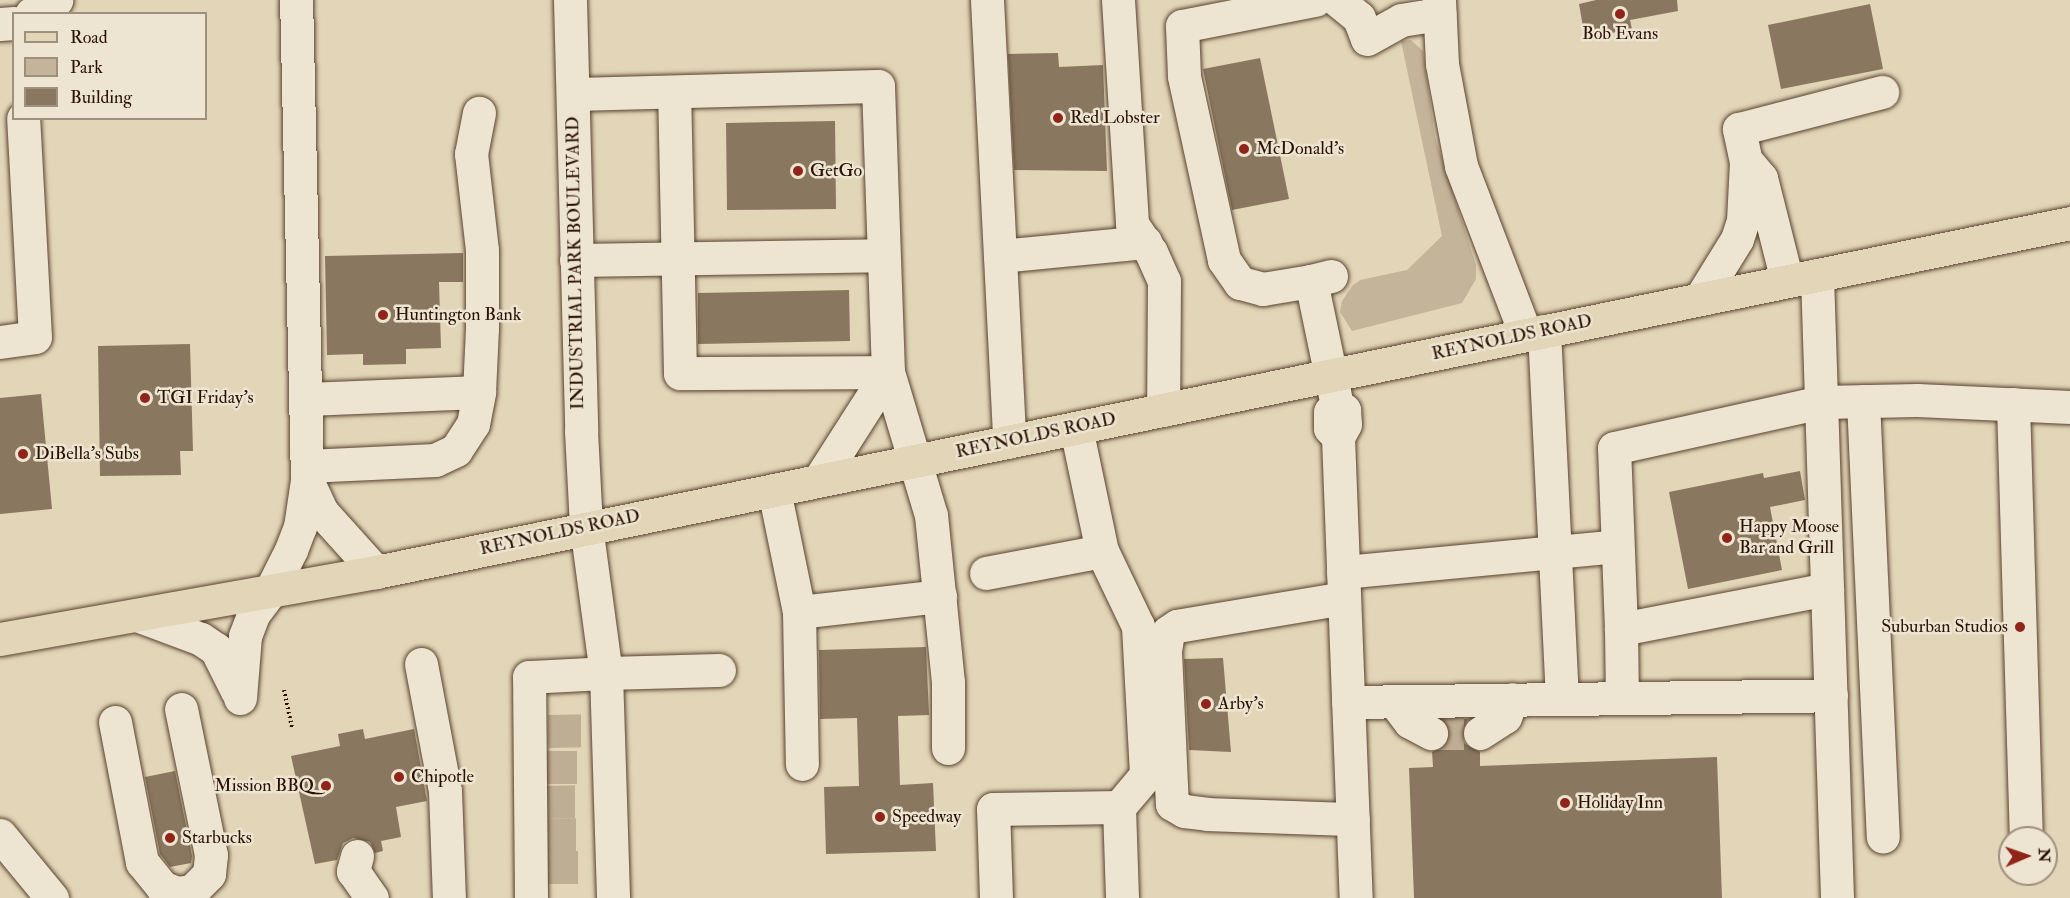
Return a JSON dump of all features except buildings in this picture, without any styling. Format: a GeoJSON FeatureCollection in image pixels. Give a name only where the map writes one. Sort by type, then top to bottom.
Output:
{"type":"FeatureCollection","features":[{"type":"Feature","properties":{"kind":"main road","name":"REYNOLDS ROAD"},"geometry":{"type":"LineString","coordinates":[[0,639],[376,572],[586,526],[774,490],[1162,410],[1336,406],[1535,333],[2070,223]]}},
{"type":"Feature","properties":{"kind":"street"},"geometry":{"type":"LineString","coordinates":[[35,12],[56,0]]}},
{"type":"Feature","properties":{"kind":"street"},"geometry":{"type":"LineString","coordinates":[[137,615],[201,639],[216,649],[240,698],[240,656],[245,636],[254,613],[270,592],[300,527],[308,473],[296,0]]}},
{"type":"Feature","properties":{"kind":"street","name":"INDUSTRIAL PARK BOULEVARD"},"geometry":{"type":"LineString","coordinates":[[570,0],[576,260],[586,526],[606,673],[597,730],[600,833],[604,877]]}},
{"type":"Feature","properties":{"kind":"street"},"geometry":{"type":"LineString","coordinates":[[987,0],[1009,441]]}},
{"type":"Feature","properties":{"kind":"street"},"geometry":{"type":"LineString","coordinates":[[1118,0],[1127,191],[1132,224],[1145,242],[1164,281],[1162,410]]}},
{"type":"Feature","properties":{"kind":"street"},"geometry":{"type":"LineString","coordinates":[[1315,0],[1182,26],[1184,76],[1224,260],[1240,283],[1263,289],[1322,278],[1336,406],[1356,898]]}},
{"type":"Feature","properties":{"kind":"street"},"geometry":{"type":"LineString","coordinates":[[1337,0],[1345,3],[1359,18],[1367,39],[1401,21],[1440,7],[1448,111],[1461,166],[1535,333],[1557,550],[1562,699]]}},
{"type":"Feature","properties":{"kind":"street"},"geometry":{"type":"LineString","coordinates":[[573,94],[878,86],[881,255],[888,372],[931,515],[948,682],[948,748]]}},
{"type":"Feature","properties":{"kind":"street"},"geometry":{"type":"LineString","coordinates":[[674,92],[680,373],[888,372]]}},
{"type":"Feature","properties":{"kind":"street"},"geometry":{"type":"LineString","coordinates":[[1700,299],[1737,239],[1743,221],[1746,162],[1739,129],[1882,92]]}},
{"type":"Feature","properties":{"kind":"street"},"geometry":{"type":"LineString","coordinates":[[308,473],[435,460],[456,450],[466,439],[479,392],[482,250],[473,189],[471,154],[479,113]]}},
{"type":"Feature","properties":{"kind":"street"},"geometry":{"type":"LineString","coordinates":[[0,342],[35,337],[23,120]]}},
{"type":"Feature","properties":{"kind":"street"},"geometry":{"type":"LineString","coordinates":[[1746,162],[1761,178],[1802,278],[1822,402],[1837,898]]}},
{"type":"Feature","properties":{"kind":"street"},"geometry":{"type":"LineString","coordinates":[[1000,256],[1145,242]]}},
{"type":"Feature","properties":{"kind":"street"},"geometry":{"type":"LineString","coordinates":[[576,260],[881,255]]}},
{"type":"Feature","properties":{"kind":"street"},"geometry":{"type":"LineString","coordinates":[[819,480],[888,372]]}},
{"type":"Feature","properties":{"kind":"street"},"geometry":{"type":"LineString","coordinates":[[307,399],[479,392]]}},
{"type":"Feature","properties":{"kind":"street"},"geometry":{"type":"LineString","coordinates":[[1863,401],[1883,837]]}},
{"type":"Feature","properties":{"kind":"street"},"geometry":{"type":"LineString","coordinates":[[1622,698],[1614,448],[1822,402],[2013,404],[2070,407]]}},
{"type":"Feature","properties":{"kind":"street"},"geometry":{"type":"LineString","coordinates":[[2013,404],[2026,826]]}},
{"type":"Feature","properties":{"kind":"street"},"geometry":{"type":"LineString","coordinates":[[1076,428],[1102,550],[1138,626],[1146,775],[1119,807],[1122,898]]}},
{"type":"Feature","properties":{"kind":"street"},"geometry":{"type":"LineString","coordinates":[[308,473],[322,512],[376,572]]}},
{"type":"Feature","properties":{"kind":"street"},"geometry":{"type":"LineString","coordinates":[[774,490],[799,612],[802,764]]}},
{"type":"Feature","properties":{"kind":"street"},"geometry":{"type":"LineString","coordinates":[[1353,819],[1208,814],[1184,811],[1172,804],[1164,652],[1168,632],[1177,626],[1344,585],[1557,550],[1617,546]]}},
{"type":"Feature","properties":{"kind":"street"},"geometry":{"type":"LineString","coordinates":[[986,573],[1102,550]]}},
{"type":"Feature","properties":{"kind":"street"},"geometry":{"type":"LineString","coordinates":[[1621,629],[1827,589]]}},
{"type":"Feature","properties":{"kind":"street"},"geometry":{"type":"LineString","coordinates":[[799,612],[940,596]]}},
{"type":"Feature","properties":{"kind":"street"},"geometry":{"type":"LineString","coordinates":[[421,664],[445,791],[449,898]]}},
{"type":"Feature","properties":{"kind":"street"},"geometry":{"type":"LineString","coordinates":[[536,878],[539,731],[529,676],[719,670]]}},
{"type":"Feature","properties":{"kind":"street"},"geometry":{"type":"LineString","coordinates":[[1348,702],[1830,694]]}},
{"type":"Feature","properties":{"kind":"street"},"geometry":{"type":"LineString","coordinates":[[1480,733],[1505,717],[1512,699]]}},
{"type":"Feature","properties":{"kind":"street"},"geometry":{"type":"LineString","coordinates":[[1394,701],[1410,722],[1431,733]]}},
{"type":"Feature","properties":{"kind":"street"},"geometry":{"type":"LineString","coordinates":[[115,722],[142,862],[162,887],[177,892],[192,891],[209,874],[211,855],[181,709]]}},
{"type":"Feature","properties":{"kind":"street"},"geometry":{"type":"LineString","coordinates":[[996,898],[993,809],[1119,807]]}},
{"type":"Feature","properties":{"kind":"street"},"geometry":{"type":"LineString","coordinates":[[5,850],[52,898]]}},
{"type":"Feature","properties":{"kind":"street"},"geometry":{"type":"LineString","coordinates":[[357,855],[353,871],[372,898]]}},
{"type":"Feature","properties":{"kind":"path"},"geometry":{"type":"LineString","coordinates":[[284,690],[291,729]]}},
{"type":"Feature","properties":{"kind":"green space"},"geometry":{"type":"Polygon","coordinates":[[[1411,40],[1423,51],[1435,137],[1476,265],[1476,279],[1462,303],[1352,331],[1340,312],[1342,301],[1353,285],[1360,280],[1407,270],[1442,236],[1401,41],[1411,40]]]}},
{"type":"Feature","properties":{"kind":"tunnel"},"geometry":{"type":"LineString","coordinates":[[548,731],[587,730]]}},
{"type":"Feature","properties":{"kind":"tunnel"},"geometry":{"type":"LineString","coordinates":[[1431,733],[1480,733]]}},
{"type":"Feature","properties":{"kind":"tunnel"},"geometry":{"type":"LineString","coordinates":[[544,767],[588,767]]}},
{"type":"Feature","properties":{"kind":"tunnel"},"geometry":{"type":"LineString","coordinates":[[542,802],[588,801]]}},
{"type":"Feature","properties":{"kind":"tunnel"},"geometry":{"type":"LineString","coordinates":[[543,835],[589,834]]}},
{"type":"Feature","properties":{"kind":"tunnel"},"geometry":{"type":"LineString","coordinates":[[545,867],[587,867]]}},
{"type":"Feature","properties":{"kind":"place","name":"Bob Evans"},"geometry":{"type":"Point","coordinates":[1620,14]}},
{"type":"Feature","properties":{"kind":"place","name":"Red Lobster"},"geometry":{"type":"Point","coordinates":[1058,118]}},
{"type":"Feature","properties":{"kind":"place","name":"McDonald's"},"geometry":{"type":"Point","coordinates":[1244,149]}},
{"type":"Feature","properties":{"kind":"place","name":"GetGo"},"geometry":{"type":"Point","coordinates":[798,171]}},
{"type":"Feature","properties":{"kind":"place","name":"Huntington Bank"},"geometry":{"type":"Point","coordinates":[383,315]}},
{"type":"Feature","properties":{"kind":"place","name":"TGI Friday's"},"geometry":{"type":"Point","coordinates":[145,398]}},
{"type":"Feature","properties":{"kind":"place","name":"DiBella’s Subs"},"geometry":{"type":"Point","coordinates":[23,454]}},
{"type":"Feature","properties":{"kind":"place","name":"Happy Moose Bar and Grill"},"geometry":{"type":"Point","coordinates":[1727,538]}},
{"type":"Feature","properties":{"kind":"place","name":"Suburban Studios"},"geometry":{"type":"Point","coordinates":[2020,627]}},
{"type":"Feature","properties":{"kind":"place","name":"Arby's"},"geometry":{"type":"Point","coordinates":[1206,704]}},
{"type":"Feature","properties":{"kind":"place","name":"Chipotle"},"geometry":{"type":"Point","coordinates":[399,777]}},
{"type":"Feature","properties":{"kind":"place","name":"Mission BBQ"},"geometry":{"type":"Point","coordinates":[326,786]}},
{"type":"Feature","properties":{"kind":"place","name":"Holiday Inn"},"geometry":{"type":"Point","coordinates":[1565,803]}},
{"type":"Feature","properties":{"kind":"place","name":"Speedway"},"geometry":{"type":"Point","coordinates":[880,817]}},
{"type":"Feature","properties":{"kind":"place","name":"Starbucks"},"geometry":{"type":"Point","coordinates":[170,838]}}]}
